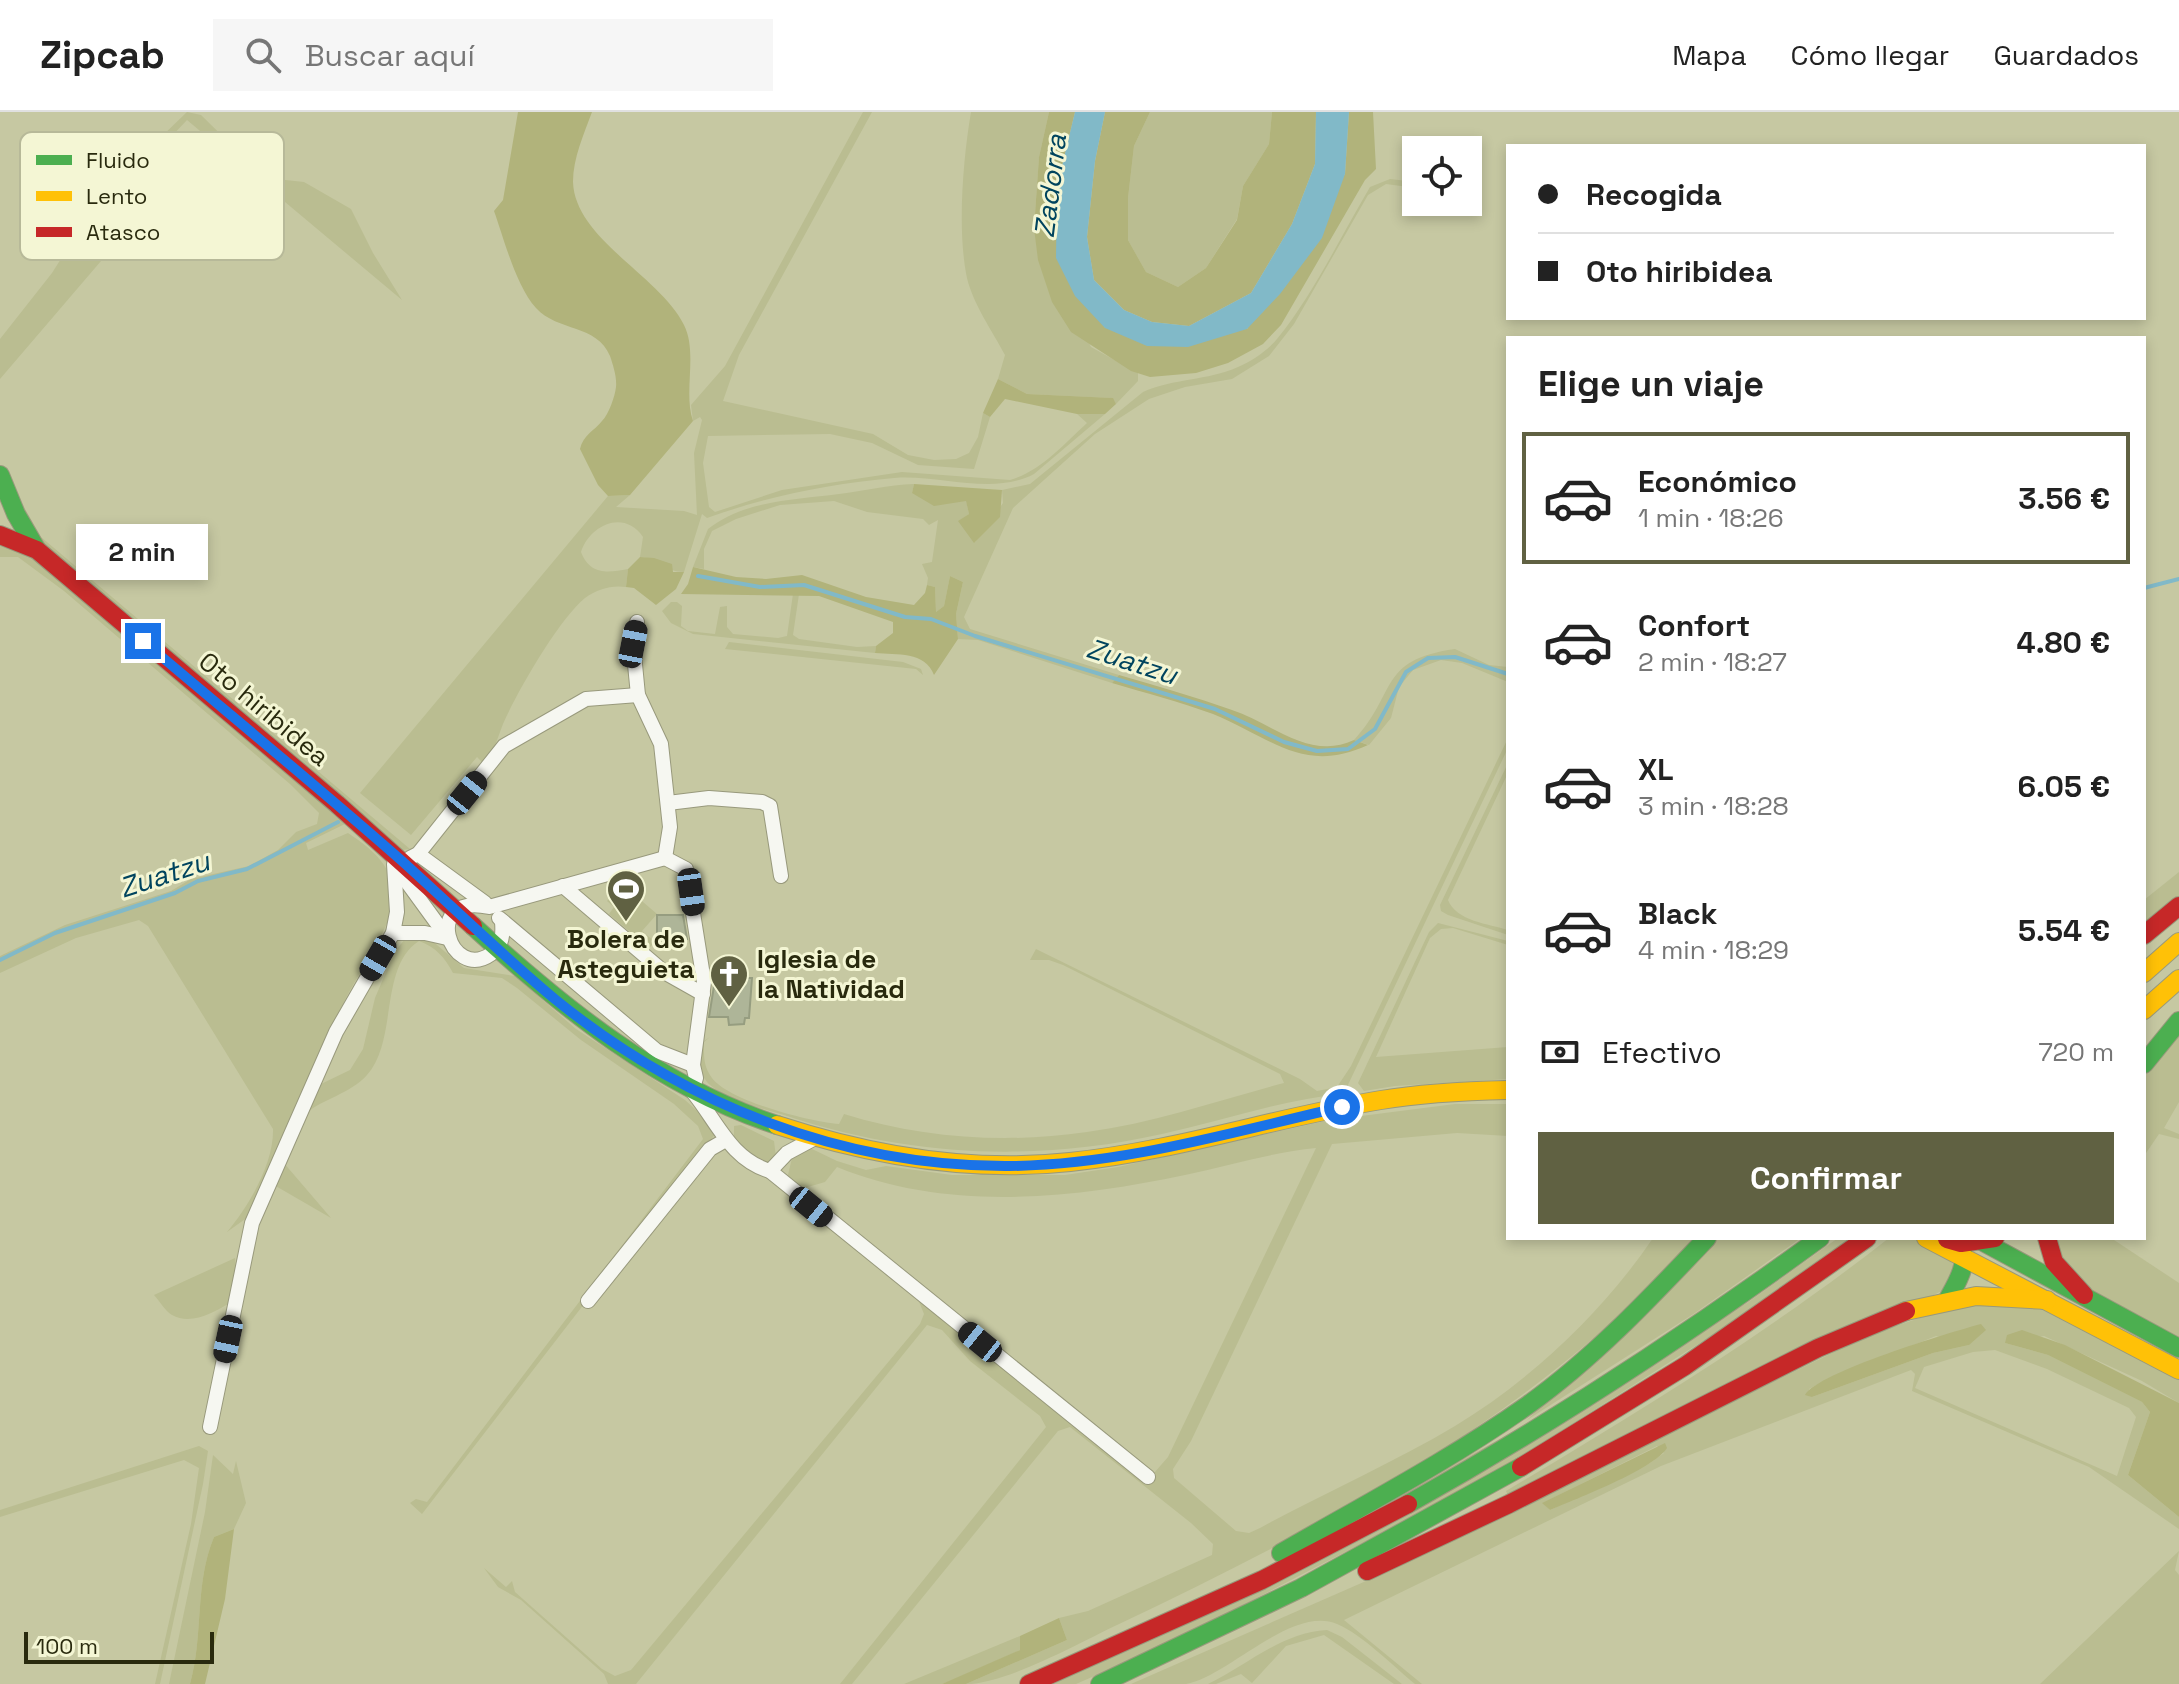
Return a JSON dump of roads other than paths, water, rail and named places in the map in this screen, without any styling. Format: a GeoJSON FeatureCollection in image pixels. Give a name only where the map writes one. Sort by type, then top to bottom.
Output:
{"type":"FeatureCollection","features":[{"type":"Feature","properties":{"kind":"main road","name":"Oto hiribidea"},"geometry":{"type":"LineString","coordinates":[[1,490],[37,550]]}},
{"type":"Feature","properties":{"kind":"main road","name":"Oto hiribidea"},"geometry":{"type":"LineString","coordinates":[[0,535],[37,550],[381,843],[405,860],[498,948],[579,1017],[643,1063],[735,1111],[815,1138],[909,1159],[959,1164],[1051,1164],[1139,1152],[1342,1107],[1433,1094]]}},
{"type":"Feature","properties":{"kind":"main road"},"geometry":{"type":"LineString","coordinates":[[2146,933],[2179,906]]}},
{"type":"Feature","properties":{"kind":"main road"},"geometry":{"type":"LineString","coordinates":[[2146,971],[2179,942]]}},
{"type":"Feature","properties":{"kind":"main road"},"geometry":{"type":"LineString","coordinates":[[2146,1008],[2179,979]]}},
{"type":"Feature","properties":{"kind":"main road"},"geometry":{"type":"LineString","coordinates":[[2146,1062],[2179,1021]]}},
{"type":"Feature","properties":{"kind":"main road"},"geometry":{"type":"LineString","coordinates":[[1433,1094],[1506,1090]]}},
{"type":"Feature","properties":{"kind":"main road"},"geometry":{"type":"LineString","coordinates":[[1433,1094],[1506,1098]]}},
{"type":"Feature","properties":{"kind":"main road"},"geometry":{"type":"LineString","coordinates":[[1086,1659],[1297,1545],[1487,1433],[1531,1403],[1621,1328],[1705,1240]]}},
{"type":"Feature","properties":{"kind":"main road"},"geometry":{"type":"LineString","coordinates":[[1029,1684],[1217,1602],[1339,1541],[1433,1489],[1633,1368],[1817,1240]]}},
{"type":"Feature","properties":{"kind":"main road"},"geometry":{"type":"LineString","coordinates":[[1100,1684],[1263,1609],[1449,1511],[1575,1437],[1781,1303],[1864,1240]]}},
{"type":"Feature","properties":{"kind":"main road"},"geometry":{"type":"LineString","coordinates":[[2048,1240],[2054,1262],[2084,1295]]}},
{"type":"Feature","properties":{"kind":"main road"},"geometry":{"type":"LineString","coordinates":[[1948,1299],[1963,1274],[1959,1241]]}},
{"type":"Feature","properties":{"kind":"main road"},"geometry":{"type":"LineString","coordinates":[[1959,1241],[2084,1295],[2179,1348]]}},
{"type":"Feature","properties":{"kind":"main road"},"geometry":{"type":"LineString","coordinates":[[1959,1241],[2047,1300],[2179,1370]]}},
{"type":"Feature","properties":{"kind":"main road"},"geometry":{"type":"LineString","coordinates":[[1263,1609],[1324,1590],[1393,1560],[1798,1357],[1894,1317],[1948,1299],[1997,1292],[2047,1300]]}},
{"type":"Feature","properties":{"kind":"street"},"geometry":{"type":"LineString","coordinates":[[637,622],[633,644],[638,695],[661,744],[670,827],[665,858]]}},
{"type":"Feature","properties":{"kind":"street"},"geometry":{"type":"LineString","coordinates":[[210,1427],[252,1223],[336,1032],[393,933],[405,860],[467,793],[504,746],[586,699],[638,695]]}},
{"type":"Feature","properties":{"kind":"street"},"geometry":{"type":"LineString","coordinates":[[668,803],[709,798],[762,802],[770,806],[781,876]]}},
{"type":"Feature","properties":{"kind":"street"},"geometry":{"type":"LineString","coordinates":[[447,938],[447,927],[456,910],[472,903],[489,907],[665,858],[686,869],[703,994],[693,1065],[696,1078],[692,1091],[723,1137],[761,1168],[770,1171],[1148,1477]]}},
{"type":"Feature","properties":{"kind":"street"},"geometry":{"type":"LineString","coordinates":[[405,860],[453,949],[463,957],[476,960],[488,957],[498,948],[503,935],[502,921]]}},
{"type":"Feature","properties":{"kind":"street","name":"Oto hiribidea"},"geometry":{"type":"LineString","coordinates":[[405,860],[489,907],[657,1051],[693,1065]]}},
{"type":"Feature","properties":{"kind":"street"},"geometry":{"type":"LineString","coordinates":[[563,886],[664,972],[703,994]]}},
{"type":"Feature","properties":{"kind":"street"},"geometry":{"type":"LineString","coordinates":[[393,933],[425,933],[447,938]]}},
{"type":"Feature","properties":{"kind":"street"},"geometry":{"type":"LineString","coordinates":[[588,1301],[710,1149],[723,1137],[735,1111]]}},
{"type":"Feature","properties":{"kind":"street"},"geometry":{"type":"LineString","coordinates":[[776,1126],[787,1153]]}},
{"type":"Feature","properties":{"kind":"street"},"geometry":{"type":"LineString","coordinates":[[770,1171],[787,1153],[815,1138]]}},
{"type":"Feature","properties":{"kind":"water"},"geometry":{"type":"Polygon","coordinates":[[[1075,112],[1105,112],[1095,161],[1087,237],[1094,280],[1124,310],[1152,322],[1189,326],[1251,293],[1292,224],[1315,164],[1316,112],[1349,112],[1345,174],[1322,238],[1280,294],[1247,329],[1188,347],[1147,346],[1105,328],[1075,296],[1056,258],[1057,187],[1075,112]]]}},
{"type":"Feature","properties":{"kind":"waterway","name":"Zuatzu"},"geometry":{"type":"LineString","coordinates":[[698,576],[760,587],[804,585],[905,617],[931,619],[975,636],[1215,709],[1284,742],[1317,751],[1348,749],[1375,729],[1406,672],[1428,658],[1455,657],[1506,673]]}},
{"type":"Feature","properties":{"kind":"waterway","name":"Zuatzu"},"geometry":{"type":"LineString","coordinates":[[2146,587],[2179,579]]}},
{"type":"Feature","properties":{"kind":"waterway","name":"Zuatzu"},"geometry":{"type":"LineString","coordinates":[[0,960],[55,933],[175,893],[198,881],[247,869],[338,822]]}},
{"type":"Feature","properties":{"kind":"place","name":"Bolera de Asteguieta"},"geometry":{"type":"Point","coordinates":[626,923]}},
{"type":"Feature","properties":{"kind":"place","name":"Iglesia de la Natividad"},"geometry":{"type":"Point","coordinates":[729,1008]}},
{"type":"Feature","properties":{"kind":"water label","name":"Zadorra"},"geometry":{"type":"Point","coordinates":[1050,186]}}]}
